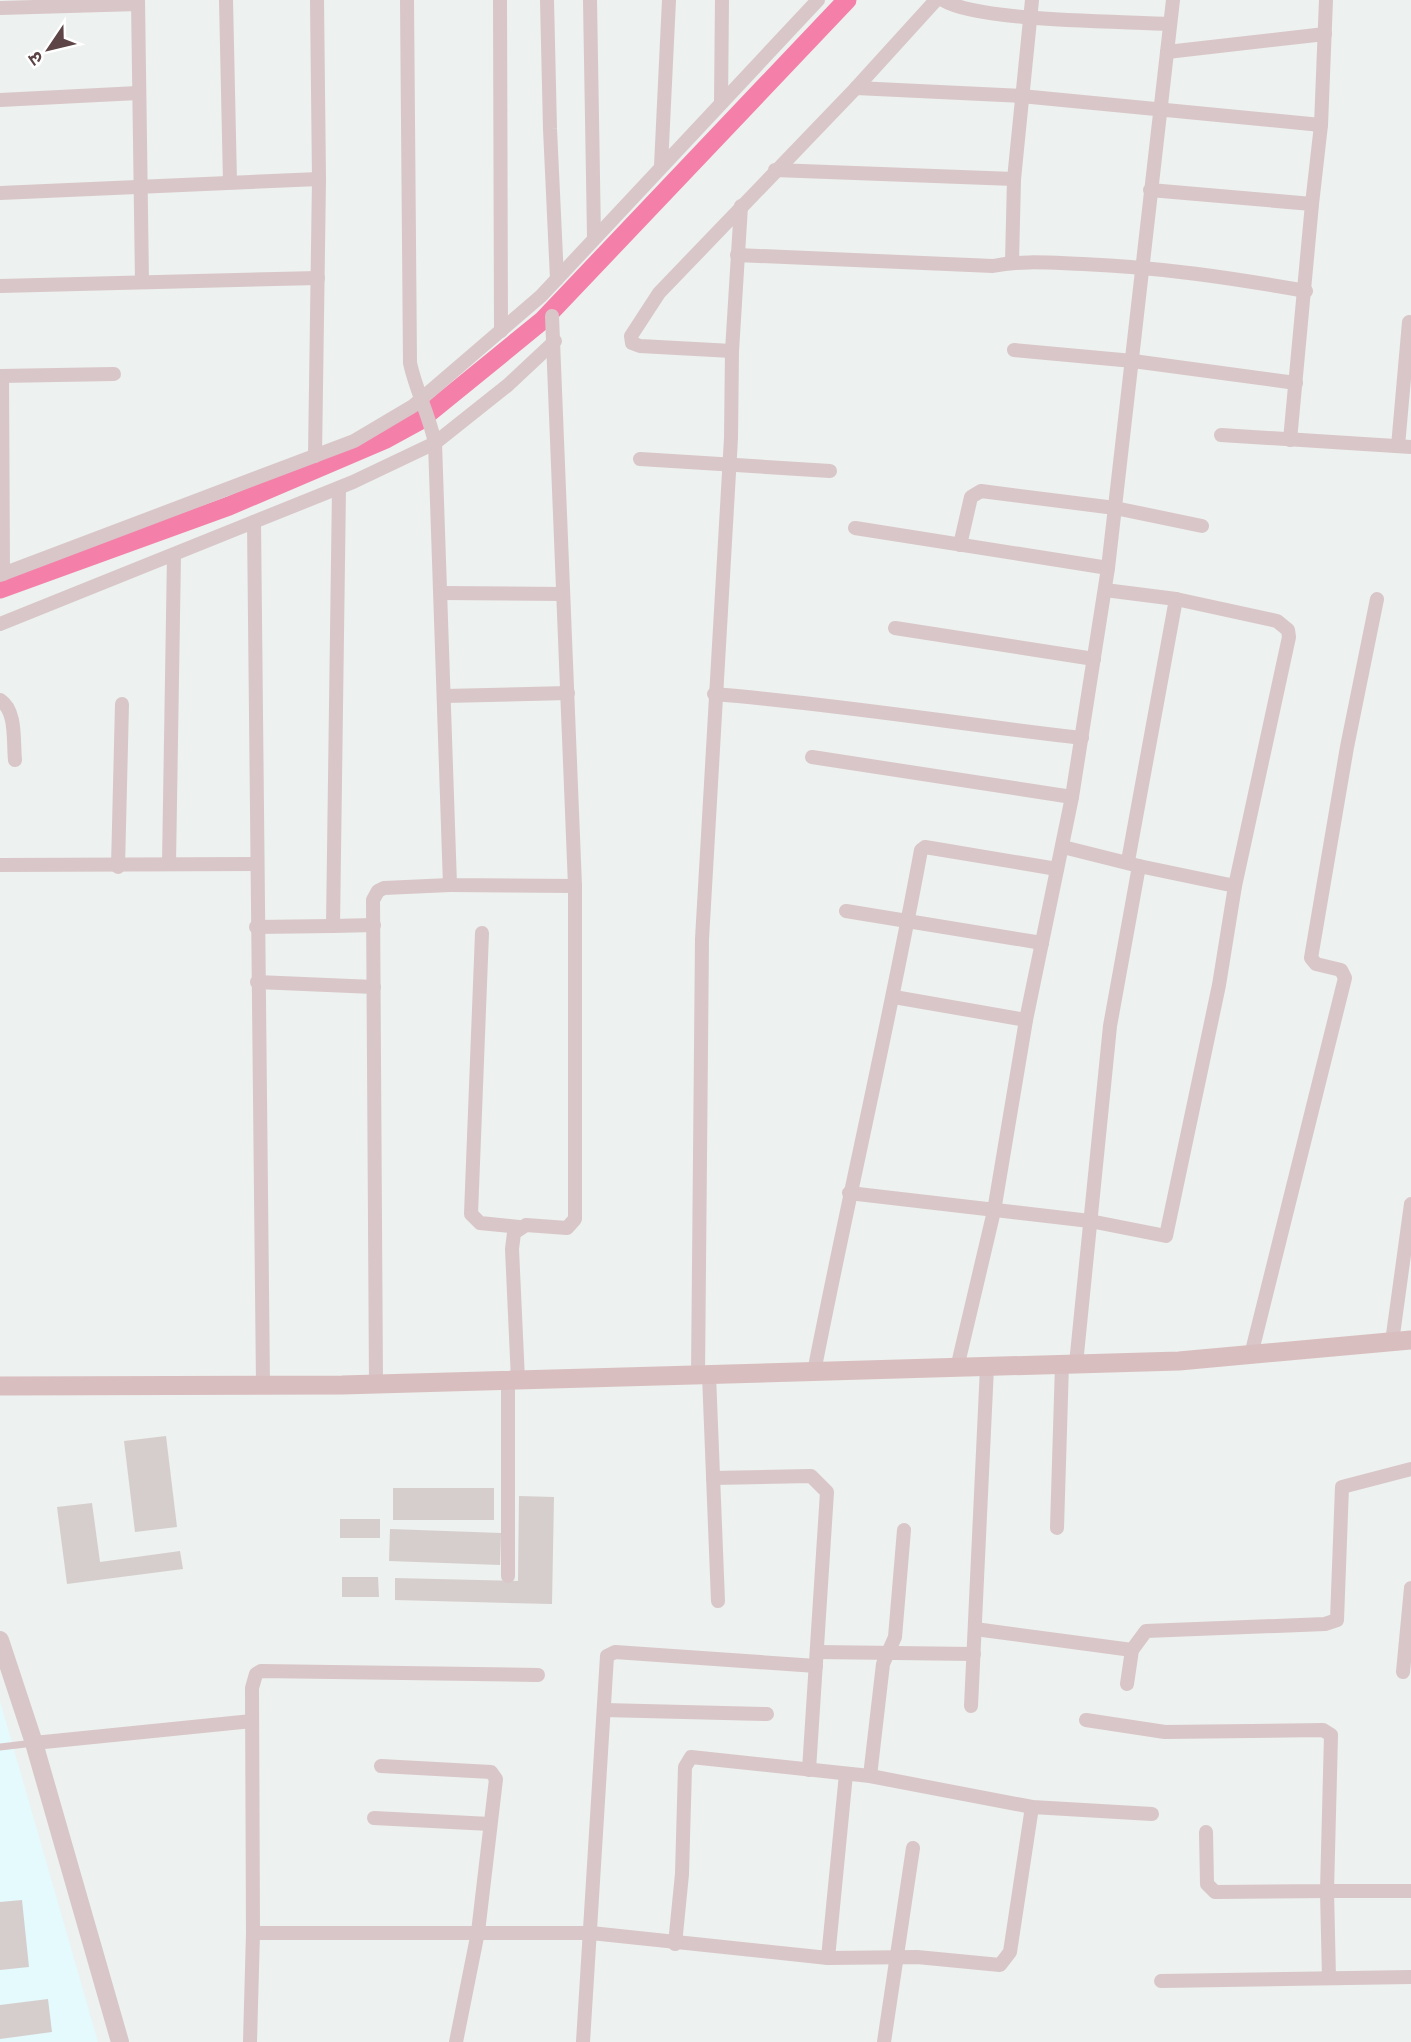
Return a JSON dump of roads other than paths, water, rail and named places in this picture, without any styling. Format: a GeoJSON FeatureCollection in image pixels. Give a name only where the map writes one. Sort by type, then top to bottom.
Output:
{"type":"FeatureCollection","features":[{"type":"Feature","properties":{"kind":"main road"},"geometry":{"type":"LineString","coordinates":[[0,1386],[376,1384],[1179,1361],[1402,1341]]}},
{"type":"Feature","properties":{"kind":"street"},"geometry":{"type":"LineString","coordinates":[[226,0],[230,182]]}},
{"type":"Feature","properties":{"kind":"street"},"geometry":{"type":"LineString","coordinates":[[316,456],[319,179],[317,0]]}},
{"type":"Feature","properties":{"kind":"street"},"geometry":{"type":"LineString","coordinates":[[407,0],[410,363],[420,400],[429,414],[435,443],[450,885]]}},
{"type":"Feature","properties":{"kind":"street"},"geometry":{"type":"LineString","coordinates":[[500,0],[503,270],[501,331]]}},
{"type":"Feature","properties":{"kind":"street"},"geometry":{"type":"LineString","coordinates":[[547,0],[558,279]]}},
{"type":"Feature","properties":{"kind":"street"},"geometry":{"type":"LineString","coordinates":[[590,0],[594,236]]}},
{"type":"Feature","properties":{"kind":"street"},"geometry":{"type":"LineString","coordinates":[[661,166],[669,0]]}},
{"type":"Feature","properties":{"kind":"street"},"geometry":{"type":"LineString","coordinates":[[722,0],[722,102]]}},
{"type":"Feature","properties":{"kind":"street"},"geometry":{"type":"LineString","coordinates":[[114,374],[1,376],[2,575],[354,441],[420,400],[543,298],[594,236],[818,0]]}},
{"type":"Feature","properties":{"kind":"street"},"geometry":{"type":"LineString","coordinates":[[732,351],[640,346],[632,343],[631,336],[659,293],[856,88],[936,0]]}},
{"type":"Feature","properties":{"kind":"street"},"geometry":{"type":"LineString","coordinates":[[943,0],[960,8],[1029,16],[1170,24]]}},
{"type":"Feature","properties":{"kind":"street"},"geometry":{"type":"LineString","coordinates":[[1012,262],[1014,179],[1032,0]]}},
{"type":"Feature","properties":{"kind":"street"},"geometry":{"type":"LineString","coordinates":[[957,1368],[994,1211],[1026,1020],[1073,797],[1108,568],[1173,0]]}},
{"type":"Feature","properties":{"kind":"street"},"geometry":{"type":"LineString","coordinates":[[1290,440],[1321,125],[1326,0]]}},
{"type":"Feature","properties":{"kind":"street"},"geometry":{"type":"LineString","coordinates":[[0,8],[138,2],[138,93],[143,185],[142,282]]}},
{"type":"Feature","properties":{"kind":"street"},"geometry":{"type":"LineString","coordinates":[[1167,52],[1325,34]]}},
{"type":"Feature","properties":{"kind":"street"},"geometry":{"type":"LineString","coordinates":[[856,88],[1021,96],[1321,125]]}},
{"type":"Feature","properties":{"kind":"street"},"geometry":{"type":"LineString","coordinates":[[0,100],[138,93]]}},
{"type":"Feature","properties":{"kind":"street"},"geometry":{"type":"LineString","coordinates":[[775,170],[1014,179]]}},
{"type":"Feature","properties":{"kind":"street"},"geometry":{"type":"LineString","coordinates":[[0,193],[319,179]]}},
{"type":"Feature","properties":{"kind":"street"},"geometry":{"type":"LineString","coordinates":[[1150,190],[1312,204]]}},
{"type":"Feature","properties":{"kind":"street"},"geometry":{"type":"LineString","coordinates":[[718,1601],[713,1478],[703,1375],[702,939],[741,206]]}},
{"type":"Feature","properties":{"kind":"street"},"geometry":{"type":"LineString","coordinates":[[737,255],[993,266],[1012,262],[1144,267],[1221,276],[1306,291]]}},
{"type":"Feature","properties":{"kind":"street"},"geometry":{"type":"LineString","coordinates":[[0,286],[318,278]]}},
{"type":"Feature","properties":{"kind":"street"},"geometry":{"type":"LineString","coordinates":[[482,933],[471,1214],[480,1223],[519,1227],[571,1226],[575,1219],[575,886],[552,316]]}},
{"type":"Feature","properties":{"kind":"street"},"geometry":{"type":"LineString","coordinates":[[1221,435],[1404,447],[1409,322]]}},
{"type":"Feature","properties":{"kind":"street"},"geometry":{"type":"LineString","coordinates":[[0,624],[339,488],[435,443],[508,385],[555,341]]}},
{"type":"Feature","properties":{"kind":"street"},"geometry":{"type":"LineString","coordinates":[[1014,350],[1133,361],[1296,383]]}},
{"type":"Feature","properties":{"kind":"street"},"geometry":{"type":"LineString","coordinates":[[640,459],[830,471]]}},
{"type":"Feature","properties":{"kind":"street"},"geometry":{"type":"LineString","coordinates":[[333,926],[339,488]]}},
{"type":"Feature","properties":{"kind":"street"},"geometry":{"type":"LineString","coordinates":[[960,545],[971,497],[977,491],[1115,508],[1202,526]]}},
{"type":"Feature","properties":{"kind":"street"},"geometry":{"type":"LineString","coordinates":[[254,523],[256,927],[263,1385]]}},
{"type":"Feature","properties":{"kind":"street"},"geometry":{"type":"LineString","coordinates":[[855,528],[1108,568]]}},
{"type":"Feature","properties":{"kind":"street"},"geometry":{"type":"LineString","coordinates":[[169,864],[174,555]]}},
{"type":"Feature","properties":{"kind":"street"},"geometry":{"type":"LineString","coordinates":[[849,1193],[1090,1221],[1163,1237],[1167,1234],[1288,630],[1277,621],[1176,599],[1105,590]]}},
{"type":"Feature","properties":{"kind":"street"},"geometry":{"type":"LineString","coordinates":[[441,593],[563,594]]}},
{"type":"Feature","properties":{"kind":"street"},"geometry":{"type":"LineString","coordinates":[[1057,1528],[1069,1364],[1090,1221],[1110,1026],[1133,863],[1176,599]]}},
{"type":"Feature","properties":{"kind":"street"},"geometry":{"type":"LineString","coordinates":[[1251,1355],[1345,978],[1341,970],[1316,964],[1311,958],[1347,747],[1377,599]]}},
{"type":"Feature","properties":{"kind":"street"},"geometry":{"type":"LineString","coordinates":[[895,628],[1094,659]]}},
{"type":"Feature","properties":{"kind":"street"},"geometry":{"type":"LineString","coordinates":[[445,696],[568,693]]}},
{"type":"Feature","properties":{"kind":"street"},"geometry":{"type":"LineString","coordinates":[[714,694],[809,702],[946,723],[1082,738]]}},
{"type":"Feature","properties":{"kind":"street"},"geometry":{"type":"LineString","coordinates":[[0,700],[9,707],[15,760]]}},
{"type":"Feature","properties":{"kind":"street"},"geometry":{"type":"LineString","coordinates":[[118,866],[122,704]]}},
{"type":"Feature","properties":{"kind":"street"},"geometry":{"type":"LineString","coordinates":[[812,757],[1073,797]]}},
{"type":"Feature","properties":{"kind":"street"},"geometry":{"type":"LineString","coordinates":[[1063,847],[1235,886]]}},
{"type":"Feature","properties":{"kind":"street"},"geometry":{"type":"LineString","coordinates":[[814,1372],[849,1193],[894,996],[923,848],[1057,869]]}},
{"type":"Feature","properties":{"kind":"street"},"geometry":{"type":"LineString","coordinates":[[0,865],[256,864]]}},
{"type":"Feature","properties":{"kind":"street"},"geometry":{"type":"LineString","coordinates":[[376,1384],[373,900],[378,891],[450,885],[575,886]]}},
{"type":"Feature","properties":{"kind":"street"},"geometry":{"type":"LineString","coordinates":[[846,911],[1042,943]]}},
{"type":"Feature","properties":{"kind":"street"},"geometry":{"type":"LineString","coordinates":[[256,927],[374,925]]}},
{"type":"Feature","properties":{"kind":"street"},"geometry":{"type":"LineString","coordinates":[[257,982],[374,987]]}},
{"type":"Feature","properties":{"kind":"street"},"geometry":{"type":"LineString","coordinates":[[894,996],[1026,1020]]}},
{"type":"Feature","properties":{"kind":"street"},"geometry":{"type":"LineString","coordinates":[[1402,1341],[1411,1204]]}},
{"type":"Feature","properties":{"kind":"street"},"geometry":{"type":"LineString","coordinates":[[508,1576],[513,1380],[512,1249],[514,1233],[519,1227]]}},
{"type":"Feature","properties":{"kind":"street"},"geometry":{"type":"LineString","coordinates":[[971,1706],[987,1367]]}},
{"type":"Feature","properties":{"kind":"street"},"geometry":{"type":"LineString","coordinates":[[1127,1684],[1132,1650],[1141,1634],[1153,1629],[1331,1623],[1339,1616],[1339,1521],[1342,1487],[1411,1469]]}},
{"type":"Feature","properties":{"kind":"street"},"geometry":{"type":"LineString","coordinates":[[713,1478],[811,1476],[824,1485],[828,1497],[810,1770]]}},
{"type":"Feature","properties":{"kind":"street"},"geometry":{"type":"LineString","coordinates":[[870,1776],[883,1664],[895,1637],[904,1530]]}},
{"type":"Feature","properties":{"kind":"street"},"geometry":{"type":"LineString","coordinates":[[1403,1672],[1411,1588]]}},
{"type":"Feature","properties":{"kind":"street"},"geometry":{"type":"LineString","coordinates":[[975,1629],[1132,1650]]}},
{"type":"Feature","properties":{"kind":"street"},"geometry":{"type":"LineString","coordinates":[[0,1640],[34,1743],[120,2042]]}},
{"type":"Feature","properties":{"kind":"street"},"geometry":{"type":"LineString","coordinates":[[583,2042],[605,1660],[615,1652],[816,1659],[888,1651],[974,1654]]}},
{"type":"Feature","properties":{"kind":"street"},"geometry":{"type":"LineString","coordinates":[[250,2042],[253,1681],[261,1671],[538,1675]]}},
{"type":"Feature","properties":{"kind":"street"},"geometry":{"type":"LineString","coordinates":[[604,1710],[767,1714]]}},
{"type":"Feature","properties":{"kind":"street"},"geometry":{"type":"LineString","coordinates":[[1087,1720],[1165,1732],[1327,1732],[1332,1739],[1327,1891],[1329,1978]]}},
{"type":"Feature","properties":{"kind":"street"},"geometry":{"type":"LineString","coordinates":[[34,1743],[252,1721]]}},
{"type":"Feature","properties":{"kind":"street"},"geometry":{"type":"LineString","coordinates":[[675,1944],[688,1759],[870,1776],[1032,1807],[1152,1814]]}},
{"type":"Feature","properties":{"kind":"street"},"geometry":{"type":"LineString","coordinates":[[381,1766],[491,1772],[497,1784],[478,1932],[456,2042]]}},
{"type":"Feature","properties":{"kind":"street"},"geometry":{"type":"LineString","coordinates":[[828,1958],[846,1774]]}},
{"type":"Feature","properties":{"kind":"street"},"geometry":{"type":"LineString","coordinates":[[253,1933],[591,1933],[675,1944],[828,1958],[898,1960],[917,1957],[1000,1965],[1009,1957],[1032,1807]]}},
{"type":"Feature","properties":{"kind":"street"},"geometry":{"type":"LineString","coordinates":[[374,1818],[491,1824]]}},
{"type":"Feature","properties":{"kind":"street"},"geometry":{"type":"LineString","coordinates":[[1206,1832],[1207,1884],[1215,1892],[1411,1891]]}},
{"type":"Feature","properties":{"kind":"street"},"geometry":{"type":"LineString","coordinates":[[884,2042],[913,1848]]}},
{"type":"Feature","properties":{"kind":"street"},"geometry":{"type":"LineString","coordinates":[[1161,1981],[1411,1977]]}},
{"type":"Feature","properties":{"kind":"lane"},"geometry":{"type":"LineString","coordinates":[[0,1747],[34,1743]]}},
{"type":"Feature","properties":{"kind":"waterway"},"geometry":{"type":"LineString","coordinates":[[0,589],[229,506],[386,439],[419,421],[543,320],[847,0]]}}]}
